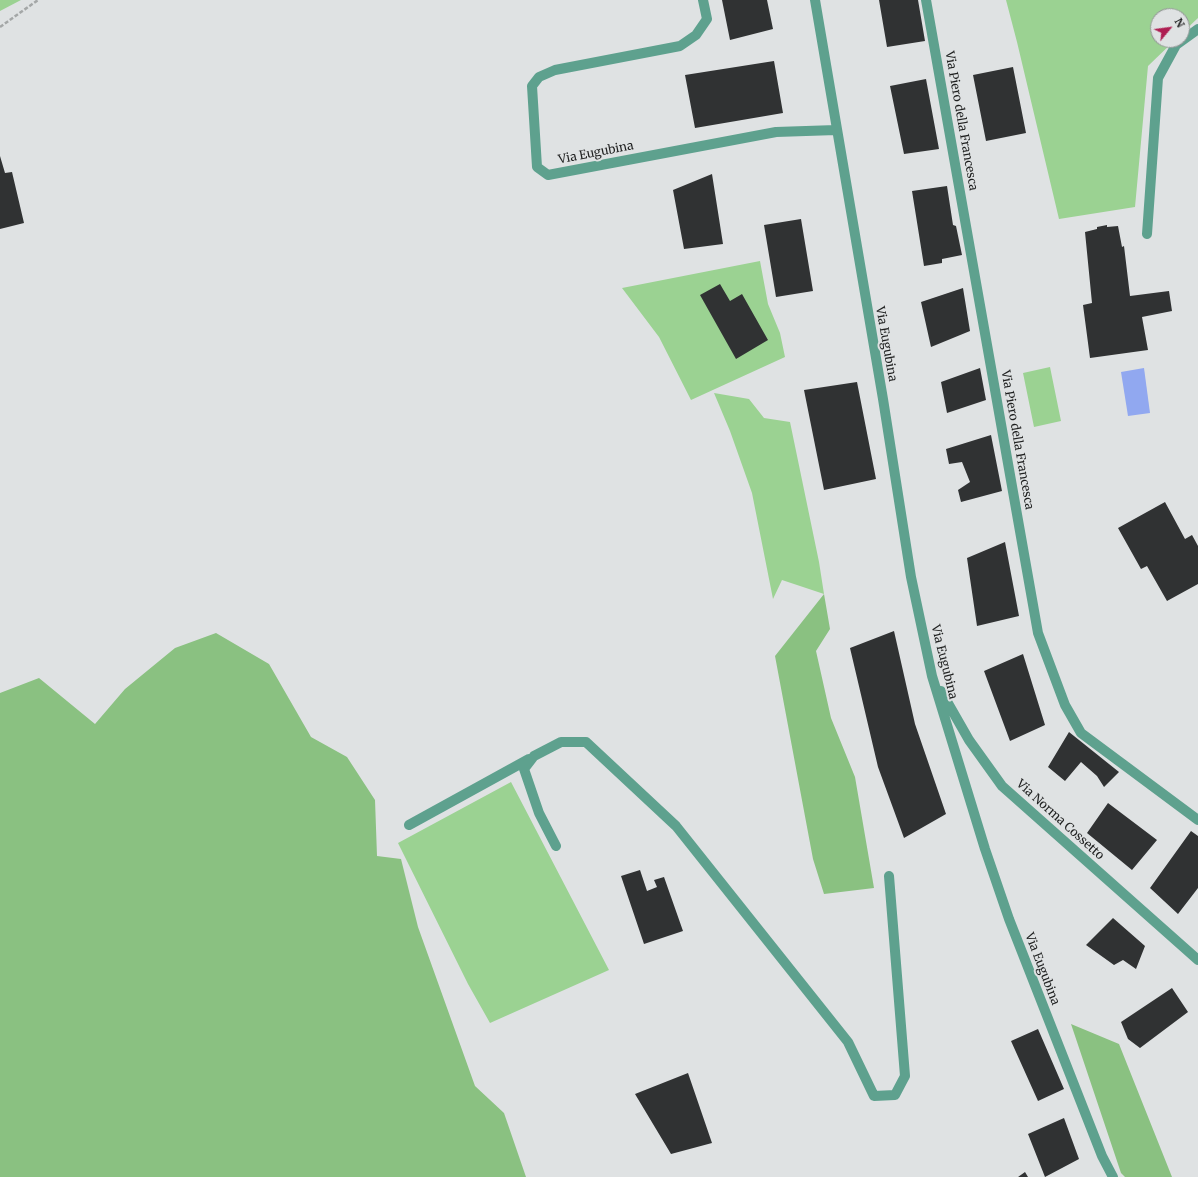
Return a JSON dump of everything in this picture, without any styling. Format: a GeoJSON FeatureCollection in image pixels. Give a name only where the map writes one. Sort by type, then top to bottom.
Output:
{"type":"FeatureCollection","features":[{"type":"Feature","properties":{"kind":"street","name":"Via Eugubina"},"geometry":{"type":"LineString","coordinates":[[703,0],[708,19],[696,35],[680,46],[555,70],[539,77],[532,86],[537,167],[548,175],[776,132],[836,130]]}},
{"type":"Feature","properties":{"kind":"street","name":"Via Eugubina"},"geometry":{"type":"LineString","coordinates":[[815,0],[883,399],[911,577],[932,676],[985,849],[1009,920],[1102,1156],[1113,1177]]}},
{"type":"Feature","properties":{"kind":"street","name":"Via Piero della Francesca"},"geometry":{"type":"LineString","coordinates":[[926,0],[1038,633],[1065,705],[1081,733],[1198,820]]}},
{"type":"Feature","properties":{"kind":"street"},"geometry":{"type":"LineString","coordinates":[[1147,234],[1158,78],[1176,45],[1198,29]]}},
{"type":"Feature","properties":{"kind":"street","name":"Via Norma Cossetto"},"geometry":{"type":"LineString","coordinates":[[932,676],[969,740],[1002,786],[1198,960]]}},
{"type":"Feature","properties":{"kind":"street"},"geometry":{"type":"LineString","coordinates":[[409,825],[561,742],[586,742],[676,826],[848,1042],[874,1096],[895,1095],[905,1076],[888,876]]}},
{"type":"Feature","properties":{"kind":"street"},"geometry":{"type":"LineString","coordinates":[[534,756],[524,769],[539,813],[556,846]]}},
{"type":"Feature","properties":{"kind":"path"},"geometry":{"type":"LineString","coordinates":[[0,27],[38,0]]}},
{"type":"Feature","properties":{"kind":"green space"},"geometry":{"type":"Polygon","coordinates":[[[0,0],[21,0],[0,11],[0,0]]]}},
{"type":"Feature","properties":{"kind":"green space"},"geometry":{"type":"Polygon","coordinates":[[[1006,0],[1198,0],[1198,18],[1190,26],[1190,8],[1150,8],[1150,48],[1167,48],[1148,66],[1135,207],[1059,219],[1006,0]]]}},
{"type":"Feature","properties":{"kind":"green space"},"geometry":{"type":"Polygon","coordinates":[[[760,261],[768,304],[780,333],[785,357],[691,400],[659,337],[622,288],[760,261]]]}},
{"type":"Feature","properties":{"kind":"green space"},"geometry":{"type":"Polygon","coordinates":[[[1050,367],[1061,421],[1034,427],[1023,373],[1050,367]]]}},
{"type":"Feature","properties":{"kind":"green space"},"geometry":{"type":"Polygon","coordinates":[[[714,393],[749,399],[764,418],[790,422],[819,562],[824,594],[782,580],[773,599],[752,493],[730,431],[714,393]]]}},
{"type":"Feature","properties":{"kind":"green space"},"geometry":{"type":"Polygon","coordinates":[[[824,594],[830,629],[816,651],[831,718],[855,777],[874,888],[824,894],[813,859],[775,656],[824,594]]]}},
{"type":"Feature","properties":{"kind":"green space"},"geometry":{"type":"Polygon","coordinates":[[[216,633],[269,664],[311,737],[347,757],[375,800],[377,856],[401,859],[418,927],[475,1086],[504,1113],[526,1177],[0,1177],[0,693],[39,678],[95,724],[125,689],[175,648],[216,633]]]}},
{"type":"Feature","properties":{"kind":"green space"},"geometry":{"type":"Polygon","coordinates":[[[511,782],[609,970],[490,1023],[468,984],[398,843],[511,782]]]}},
{"type":"Feature","properties":{"kind":"green space"},"geometry":{"type":"Polygon","coordinates":[[[1071,1024],[1119,1044],[1172,1177],[1125,1177],[1121,1173],[1071,1024]]]}},
{"type":"Feature","properties":{"kind":"water"},"geometry":{"type":"Polygon","coordinates":[[[1144,368],[1150,413],[1128,416],[1121,372],[1144,368]]]}},
{"type":"Feature","properties":{"kind":"building"},"geometry":{"type":"Polygon","coordinates":[[[722,0],[767,0],[773,29],[730,40],[722,0]]]}},
{"type":"Feature","properties":{"kind":"building"},"geometry":{"type":"Polygon","coordinates":[[[879,0],[918,0],[925,41],[887,47],[879,0]]]}},
{"type":"Feature","properties":{"kind":"building"},"geometry":{"type":"Polygon","coordinates":[[[774,61],[783,113],[695,128],[685,75],[774,61]]]}},
{"type":"Feature","properties":{"kind":"building"},"geometry":{"type":"Polygon","coordinates":[[[1013,67],[1026,133],[986,141],[973,75],[1013,67]]]}},
{"type":"Feature","properties":{"kind":"building"},"geometry":{"type":"Polygon","coordinates":[[[926,79],[939,149],[904,154],[890,86],[926,79]]]}},
{"type":"Feature","properties":{"kind":"building"},"geometry":{"type":"Polygon","coordinates":[[[0,156],[5,173],[12,172],[24,223],[0,229],[0,156]]]}},
{"type":"Feature","properties":{"kind":"building"},"geometry":{"type":"Polygon","coordinates":[[[712,174],[723,244],[684,249],[673,190],[712,174]]]}},
{"type":"Feature","properties":{"kind":"building"},"geometry":{"type":"Polygon","coordinates":[[[947,186],[953,225],[956,226],[962,255],[942,259],[942,263],[924,266],[912,191],[947,186]]]}},
{"type":"Feature","properties":{"kind":"building"},"geometry":{"type":"Polygon","coordinates":[[[801,219],[813,291],[776,297],[764,225],[801,219]]]}},
{"type":"Feature","properties":{"kind":"building"},"geometry":{"type":"Polygon","coordinates":[[[1107,225],[1107,227],[1118,226],[1122,247],[1124,246],[1130,296],[1169,291],[1172,311],[1142,317],[1148,350],[1090,358],[1083,305],[1092,303],[1085,232],[1107,225]]]}},
{"type":"Feature","properties":{"kind":"building"},"geometry":{"type":"Polygon","coordinates":[[[720,284],[730,301],[742,294],[768,340],[736,359],[700,295],[720,284]]]}},
{"type":"Feature","properties":{"kind":"building"},"geometry":{"type":"Polygon","coordinates":[[[963,288],[970,331],[931,347],[921,302],[963,288]]]}},
{"type":"Feature","properties":{"kind":"building"},"geometry":{"type":"Polygon","coordinates":[[[980,368],[986,400],[947,413],[941,382],[980,368]]]}},
{"type":"Feature","properties":{"kind":"building"},"geometry":{"type":"Polygon","coordinates":[[[857,382],[876,479],[824,490],[804,390],[857,382]]]}},
{"type":"Feature","properties":{"kind":"building"},"geometry":{"type":"Polygon","coordinates":[[[991,435],[1002,491],[961,502],[958,490],[970,482],[962,462],[949,464],[946,449],[991,435]]]}},
{"type":"Feature","properties":{"kind":"building"},"geometry":{"type":"Polygon","coordinates":[[[1165,502],[1185,539],[1192,535],[1198,546],[1198,584],[1167,601],[1147,566],[1141,569],[1118,528],[1165,502]]]}},
{"type":"Feature","properties":{"kind":"building"},"geometry":{"type":"Polygon","coordinates":[[[1005,542],[1019,616],[977,626],[967,558],[1005,542]]]}},
{"type":"Feature","properties":{"kind":"building"},"geometry":{"type":"Polygon","coordinates":[[[894,631],[915,724],[946,814],[904,838],[878,767],[850,648],[894,631]]]}},
{"type":"Feature","properties":{"kind":"building"},"geometry":{"type":"Polygon","coordinates":[[[1023,654],[1045,725],[1010,741],[984,671],[1023,654]]]}},
{"type":"Feature","properties":{"kind":"building"},"geometry":{"type":"Polygon","coordinates":[[[1069,732],[1119,772],[1104,787],[1097,776],[1081,762],[1065,781],[1048,767],[1069,732]]]}},
{"type":"Feature","properties":{"kind":"building"},"geometry":{"type":"Polygon","coordinates":[[[1108,803],[1157,840],[1132,870],[1087,833],[1108,803]]]}},
{"type":"Feature","properties":{"kind":"building"},"geometry":{"type":"Polygon","coordinates":[[[1191,831],[1198,836],[1198,888],[1178,914],[1150,888],[1191,831]]]}},
{"type":"Feature","properties":{"kind":"building"},"geometry":{"type":"Polygon","coordinates":[[[640,870],[647,891],[657,887],[654,880],[664,877],[683,931],[644,944],[621,876],[640,870]]]}},
{"type":"Feature","properties":{"kind":"building"},"geometry":{"type":"Polygon","coordinates":[[[1113,918],[1145,946],[1136,969],[1123,960],[1114,965],[1086,945],[1113,918]]]}},
{"type":"Feature","properties":{"kind":"building"},"geometry":{"type":"Polygon","coordinates":[[[1172,988],[1188,1012],[1140,1048],[1128,1039],[1121,1022],[1172,988]]]}},
{"type":"Feature","properties":{"kind":"building"},"geometry":{"type":"Polygon","coordinates":[[[1038,1029],[1064,1089],[1038,1101],[1011,1041],[1038,1029]]]}},
{"type":"Feature","properties":{"kind":"building"},"geometry":{"type":"Polygon","coordinates":[[[688,1073],[712,1143],[671,1154],[635,1094],[688,1073]]]}},
{"type":"Feature","properties":{"kind":"building"},"geometry":{"type":"Polygon","coordinates":[[[1064,1118],[1079,1159],[1045,1177],[1028,1134],[1064,1118]]]}},
{"type":"Feature","properties":{"kind":"building"},"geometry":{"type":"Polygon","coordinates":[[[1025,1172],[1028,1177],[1018,1177],[1025,1172]]]}}]}
